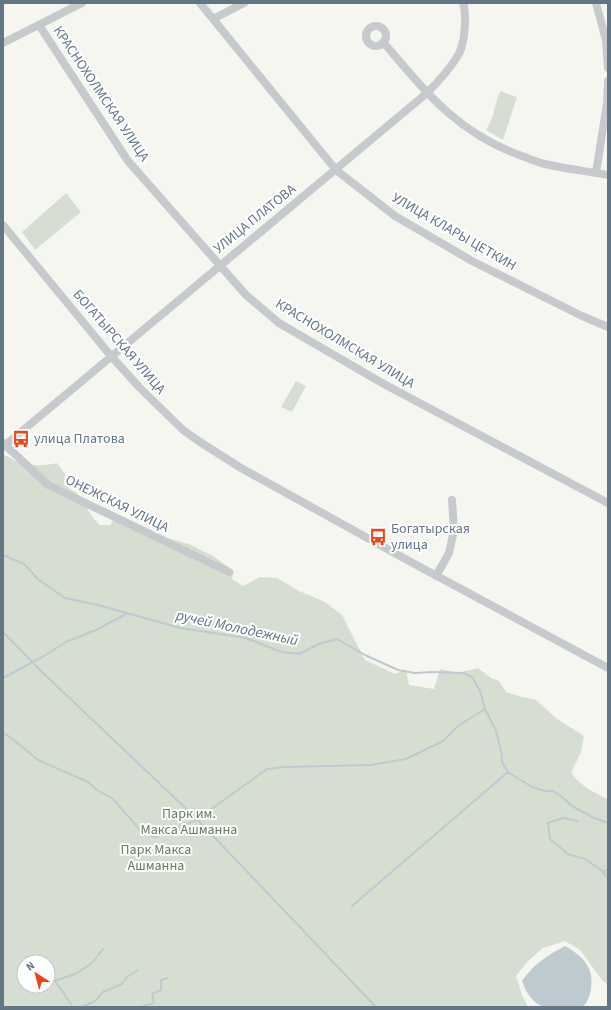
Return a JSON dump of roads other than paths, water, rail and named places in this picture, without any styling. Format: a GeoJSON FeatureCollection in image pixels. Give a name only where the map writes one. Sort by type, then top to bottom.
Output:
{"type":"FeatureCollection","features":[{"type":"Feature","properties":{"kind":"street"},"geometry":{"type":"LineString","coordinates":[[3,43],[82,3]]}},
{"type":"Feature","properties":{"kind":"street","name":"УЛИЦА КЛАРЫ ЦЕТКИН"},"geometry":{"type":"LineString","coordinates":[[200,3],[336,170],[395,216],[408,224],[472,261],[608,328]]}},
{"type":"Feature","properties":{"kind":"street"},"geometry":{"type":"LineString","coordinates":[[213,19],[244,3]]}},
{"type":"Feature","properties":{"kind":"street","name":"УЛИЦА ПЛАТОВА"},"geometry":{"type":"LineString","coordinates":[[4,445],[427,93],[458,56],[465,29],[465,7],[463,3]]}},
{"type":"Feature","properties":{"kind":"street"},"geometry":{"type":"LineString","coordinates":[[596,3],[606,40],[608,68]]}},
{"type":"Feature","properties":{"kind":"street","name":"КРАСНОХОЛМСКАЯ УЛИЦА"},"geometry":{"type":"LineString","coordinates":[[39,25],[128,161],[246,295],[279,323],[382,383],[608,503]]}},
{"type":"Feature","properties":{"kind":"street"},"geometry":{"type":"LineString","coordinates":[[383,42],[427,93],[459,122],[487,142],[544,164],[608,175]]}},
{"type":"Feature","properties":{"kind":"street"},"geometry":{"type":"LineString","coordinates":[[596,173],[607,103],[608,81]]}},
{"type":"Feature","properties":{"kind":"street","name":"БОГАТЫРСКАЯ УЛИЦА"},"geometry":{"type":"LineString","coordinates":[[3,225],[111,356],[162,411],[183,430],[248,472],[436,576],[608,668]]}},
{"type":"Feature","properties":{"kind":"street","name":"ОНЕЖСКАЯ УЛИЦА"},"geometry":{"type":"LineString","coordinates":[[4,445],[48,485],[229,572]]}},
{"type":"Feature","properties":{"kind":"street"},"geometry":{"type":"LineString","coordinates":[[436,576],[449,553],[454,530],[452,500]]}},
{"type":"Feature","properties":{"kind":"waterway","name":"ручей Молодежный"},"geometry":{"type":"LineString","coordinates":[[3,555],[24,564],[39,580],[65,598],[98,605],[180,628],[246,638],[282,652],[299,654],[319,644],[337,639],[365,655],[398,670],[415,673],[463,673],[472,677],[480,691],[485,709],[496,731],[502,755],[502,762],[508,772],[532,787],[545,791],[553,791],[572,806],[594,818],[608,823]]}},
{"type":"Feature","properties":{"kind":"waterway"},"geometry":{"type":"LineString","coordinates":[[3,678],[44,656],[66,642],[96,630],[128,613]]}},
{"type":"Feature","properties":{"kind":"waterway"},"geometry":{"type":"LineString","coordinates":[[5,634],[41,671],[197,819],[376,1007]]}},
{"type":"Feature","properties":{"kind":"waterway"},"geometry":{"type":"LineString","coordinates":[[3,733],[38,760],[88,782],[97,790],[113,799],[142,832],[155,837],[196,820],[267,769],[285,767],[371,765],[406,759],[443,741],[458,726],[485,709]]}},
{"type":"Feature","properties":{"kind":"waterway"},"geometry":{"type":"LineString","coordinates":[[352,906],[508,772]]}},
{"type":"Feature","properties":{"kind":"waterway"},"geometry":{"type":"LineString","coordinates":[[578,821],[563,818],[548,823],[550,839],[568,854],[585,859],[601,870],[608,878]]}},
{"type":"Feature","properties":{"kind":"waterway"},"geometry":{"type":"LineString","coordinates":[[603,872],[608,869]]}},
{"type":"Feature","properties":{"kind":"waterway"},"geometry":{"type":"LineString","coordinates":[[56,981],[77,973],[92,963],[103,949]]}},
{"type":"Feature","properties":{"kind":"waterway"},"geometry":{"type":"LineString","coordinates":[[82,1007],[95,1001],[103,992],[122,984],[127,977],[138,970]]}},
{"type":"Feature","properties":{"kind":"waterway"},"geometry":{"type":"LineString","coordinates":[[142,1007],[154,1003],[152,994],[161,990],[161,980],[167,978]]}},
{"type":"Feature","properties":{"kind":"waterway"},"geometry":{"type":"LineString","coordinates":[[56,983],[73,1007]]}},
{"type":"Feature","properties":{"kind":"place","name":"улица Платова"},"geometry":{"type":"Point","coordinates":[21,439]}},
{"type":"Feature","properties":{"kind":"place","name":"Богатырская улица"},"geometry":{"type":"Point","coordinates":[378,537]}},
{"type":"Feature","properties":{"kind":"park label","name":"Парк им. Макса Ашманна"},"geometry":{"type":"Point","coordinates":[189,822]}},
{"type":"Feature","properties":{"kind":"park label","name":"Парк Макса Ашманна"},"geometry":{"type":"Point","coordinates":[156,858]}}]}
